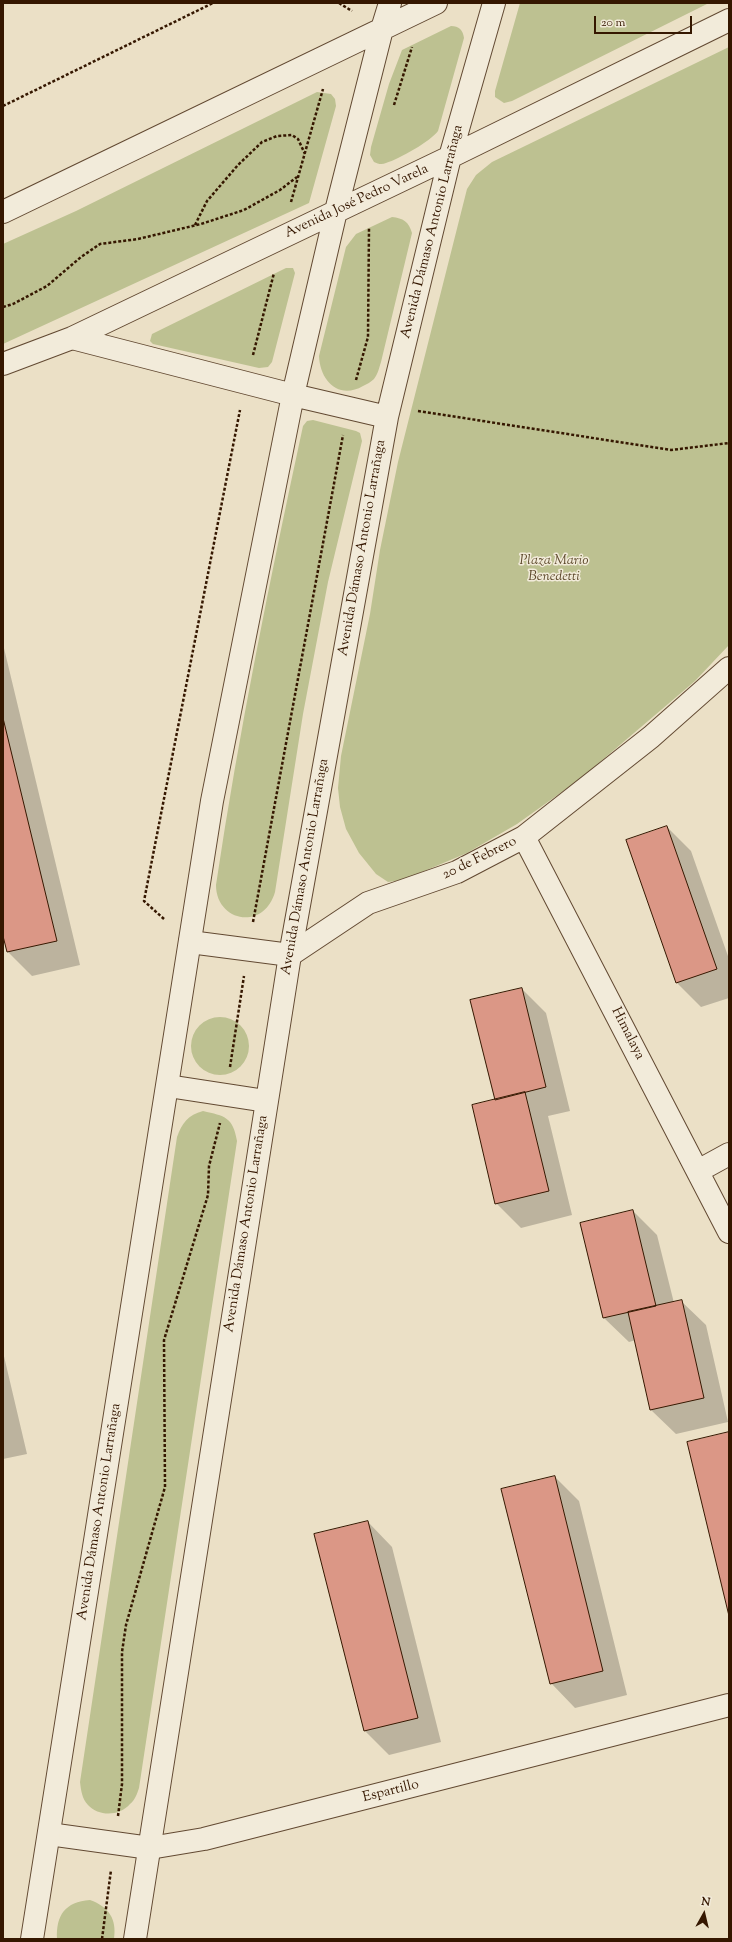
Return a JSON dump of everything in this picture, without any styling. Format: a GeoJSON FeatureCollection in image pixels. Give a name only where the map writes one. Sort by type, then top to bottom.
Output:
{"type":"FeatureCollection","features":[{"type":"Feature","properties":{"kind":"street","name":"Avenida Dámaso Antonio Larrañaga"},"geometry":{"type":"LineString","coordinates":[[32,1939],[212,801],[293,395],[336,211],[382,29],[390,3]]}},
{"type":"Feature","properties":{"kind":"street"},"geometry":{"type":"LineString","coordinates":[[3,212],[436,3]]}},
{"type":"Feature","properties":{"kind":"street","name":"Avenida Dámaso Antonio Larrañaga"},"geometry":{"type":"LineString","coordinates":[[135,1939],[290,955],[388,412],[450,158],[494,3]]}},
{"type":"Feature","properties":{"kind":"street","name":"Avenida José Pedro Varela"},"geometry":{"type":"LineString","coordinates":[[3,364],[72,338],[450,158],[729,20]]}},
{"type":"Feature","properties":{"kind":"street"},"geometry":{"type":"LineString","coordinates":[[72,338],[293,395],[388,412]]}},
{"type":"Feature","properties":{"kind":"street","name":"20 de Febrero"},"geometry":{"type":"LineString","coordinates":[[290,955],[368,903],[457,872],[524,837],[651,738],[729,668]]}},
{"type":"Feature","properties":{"kind":"street","name":"Himalaya"},"geometry":{"type":"LineString","coordinates":[[524,837],[729,1232]]}},
{"type":"Feature","properties":{"kind":"street"},"geometry":{"type":"LineString","coordinates":[[190,942],[290,955]]}},
{"type":"Feature","properties":{"kind":"street","name":"Avenida Dámaso Antonio Larrañaga"},"geometry":{"type":"LineString","coordinates":[[168,1086],[266,1101]]}},
{"type":"Feature","properties":{"kind":"street"},"geometry":{"type":"LineString","coordinates":[[698,1171],[729,1154]]}},
{"type":"Feature","properties":{"kind":"street","name":"Espartillo"},"geometry":{"type":"LineString","coordinates":[[49,1834],[150,1848],[204,1839],[729,1705]]}},
{"type":"Feature","properties":{"kind":"path"},"geometry":{"type":"LineString","coordinates":[[3,106],[214,3]]}},
{"type":"Feature","properties":{"kind":"path"},"geometry":{"type":"LineString","coordinates":[[190,942],[144,902],[246,383],[297,177],[305,154],[332,54]]}},
{"type":"Feature","properties":{"kind":"path"},"geometry":{"type":"LineString","coordinates":[[194,226],[207,201],[238,165],[262,142],[277,136],[292,135],[298,139],[305,154]]}},
{"type":"Feature","properties":{"kind":"path"},"geometry":{"type":"LineString","coordinates":[[3,307],[13,304],[47,286],[100,244],[138,239],[194,226],[244,210],[280,190],[297,177]]}},
{"type":"Feature","properties":{"kind":"path"},"geometry":{"type":"LineString","coordinates":[[388,412],[671,450],[729,443]]}},
{"type":"Feature","properties":{"kind":"green space"},"geometry":{"type":"Polygon","coordinates":[[[520,3],[709,3],[512,101],[504,103],[495,97],[495,91],[520,3]]]}},
{"type":"Feature","properties":{"kind":"green space"},"geometry":{"type":"Polygon","coordinates":[[[451,26],[460,29],[464,38],[438,131],[429,140],[399,158],[383,164],[374,162],[370,155],[371,147],[389,84],[402,50],[451,26]]]}},
{"type":"Feature","properties":{"kind":"green space","name":"Plaza Mario Benedetti"},"geometry":{"type":"Polygon","coordinates":[[[729,47],[729,645],[695,681],[580,779],[517,824],[467,853],[403,880],[388,882],[376,874],[359,853],[346,829],[340,807],[338,788],[341,756],[370,614],[380,550],[398,462],[467,189],[476,175],[492,162],[729,47]]]}},
{"type":"Feature","properties":{"kind":"green space"},"geometry":{"type":"Polygon","coordinates":[[[317,92],[331,94],[335,99],[336,106],[309,203],[3,344],[3,244],[76,211],[317,92]]]}},
{"type":"Feature","properties":{"kind":"green space"},"geometry":{"type":"Polygon","coordinates":[[[392,217],[405,221],[412,233],[379,369],[374,379],[354,390],[346,391],[339,389],[332,386],[327,380],[320,365],[319,356],[346,247],[356,234],[392,217]]]}},
{"type":"Feature","properties":{"kind":"green space"},"geometry":{"type":"Polygon","coordinates":[[[286,268],[293,268],[295,273],[272,362],[268,367],[259,368],[153,344],[150,341],[152,334],[286,268]]]}},
{"type":"Feature","properties":{"kind":"green space"},"geometry":{"type":"Polygon","coordinates":[[[313,420],[356,431],[360,433],[362,441],[328,582],[303,714],[275,892],[269,904],[261,913],[251,917],[241,917],[232,914],[224,907],[218,898],[216,885],[245,712],[279,541],[303,426],[307,421],[313,420]]]}},
{"type":"Feature","properties":{"kind":"green space"},"geometry":{"type":"Polygon","coordinates":[[[214,1017],[226,1017],[241,1025],[249,1040],[249,1052],[241,1067],[226,1075],[214,1075],[199,1067],[191,1052],[191,1040],[199,1025],[214,1017]]]}},
{"type":"Feature","properties":{"kind":"green space"},"geometry":{"type":"Polygon","coordinates":[[[203,1111],[217,1114],[227,1119],[233,1127],[237,1141],[139,1788],[135,1799],[126,1808],[109,1814],[98,1812],[86,1803],[82,1794],[80,1782],[177,1137],[186,1120],[203,1111]]]}},
{"type":"Feature","properties":{"kind":"green space"},"geometry":{"type":"Polygon","coordinates":[[[90,1900],[107,1910],[113,1920],[115,1932],[114,1939],[57,1939],[58,1923],[64,1911],[68,1907],[81,1901],[90,1900]]]}},
{"type":"Feature","properties":{"kind":"building"},"geometry":{"type":"Polygon","coordinates":[[[3,718],[57,941],[7,952],[3,936],[3,718]]]}},
{"type":"Feature","properties":{"kind":"building"},"geometry":{"type":"Polygon","coordinates":[[[667,826],[717,969],[676,983],[626,840],[667,826]]]}},
{"type":"Feature","properties":{"kind":"building"},"geometry":{"type":"Polygon","coordinates":[[[522,988],[546,1087],[495,1100],[470,1000],[522,988]]]}},
{"type":"Feature","properties":{"kind":"building"},"geometry":{"type":"Polygon","coordinates":[[[525,1092],[549,1191],[495,1204],[472,1105],[525,1092]]]}},
{"type":"Feature","properties":{"kind":"building"},"geometry":{"type":"Polygon","coordinates":[[[633,1210],[656,1306],[603,1318],[580,1223],[633,1210]]]}},
{"type":"Feature","properties":{"kind":"building"},"geometry":{"type":"Polygon","coordinates":[[[682,1300],[704,1398],[650,1410],[628,1312],[682,1300]]]}},
{"type":"Feature","properties":{"kind":"building"},"geometry":{"type":"Polygon","coordinates":[[[729,1432],[729,1616],[687,1442],[729,1432]]]}},
{"type":"Feature","properties":{"kind":"building"},"geometry":{"type":"Polygon","coordinates":[[[555,1476],[603,1671],[550,1684],[501,1489],[555,1476]]]}},
{"type":"Feature","properties":{"kind":"building"},"geometry":{"type":"Polygon","coordinates":[[[368,1521],[418,1718],[364,1731],[314,1534],[368,1521]]]}}]}
